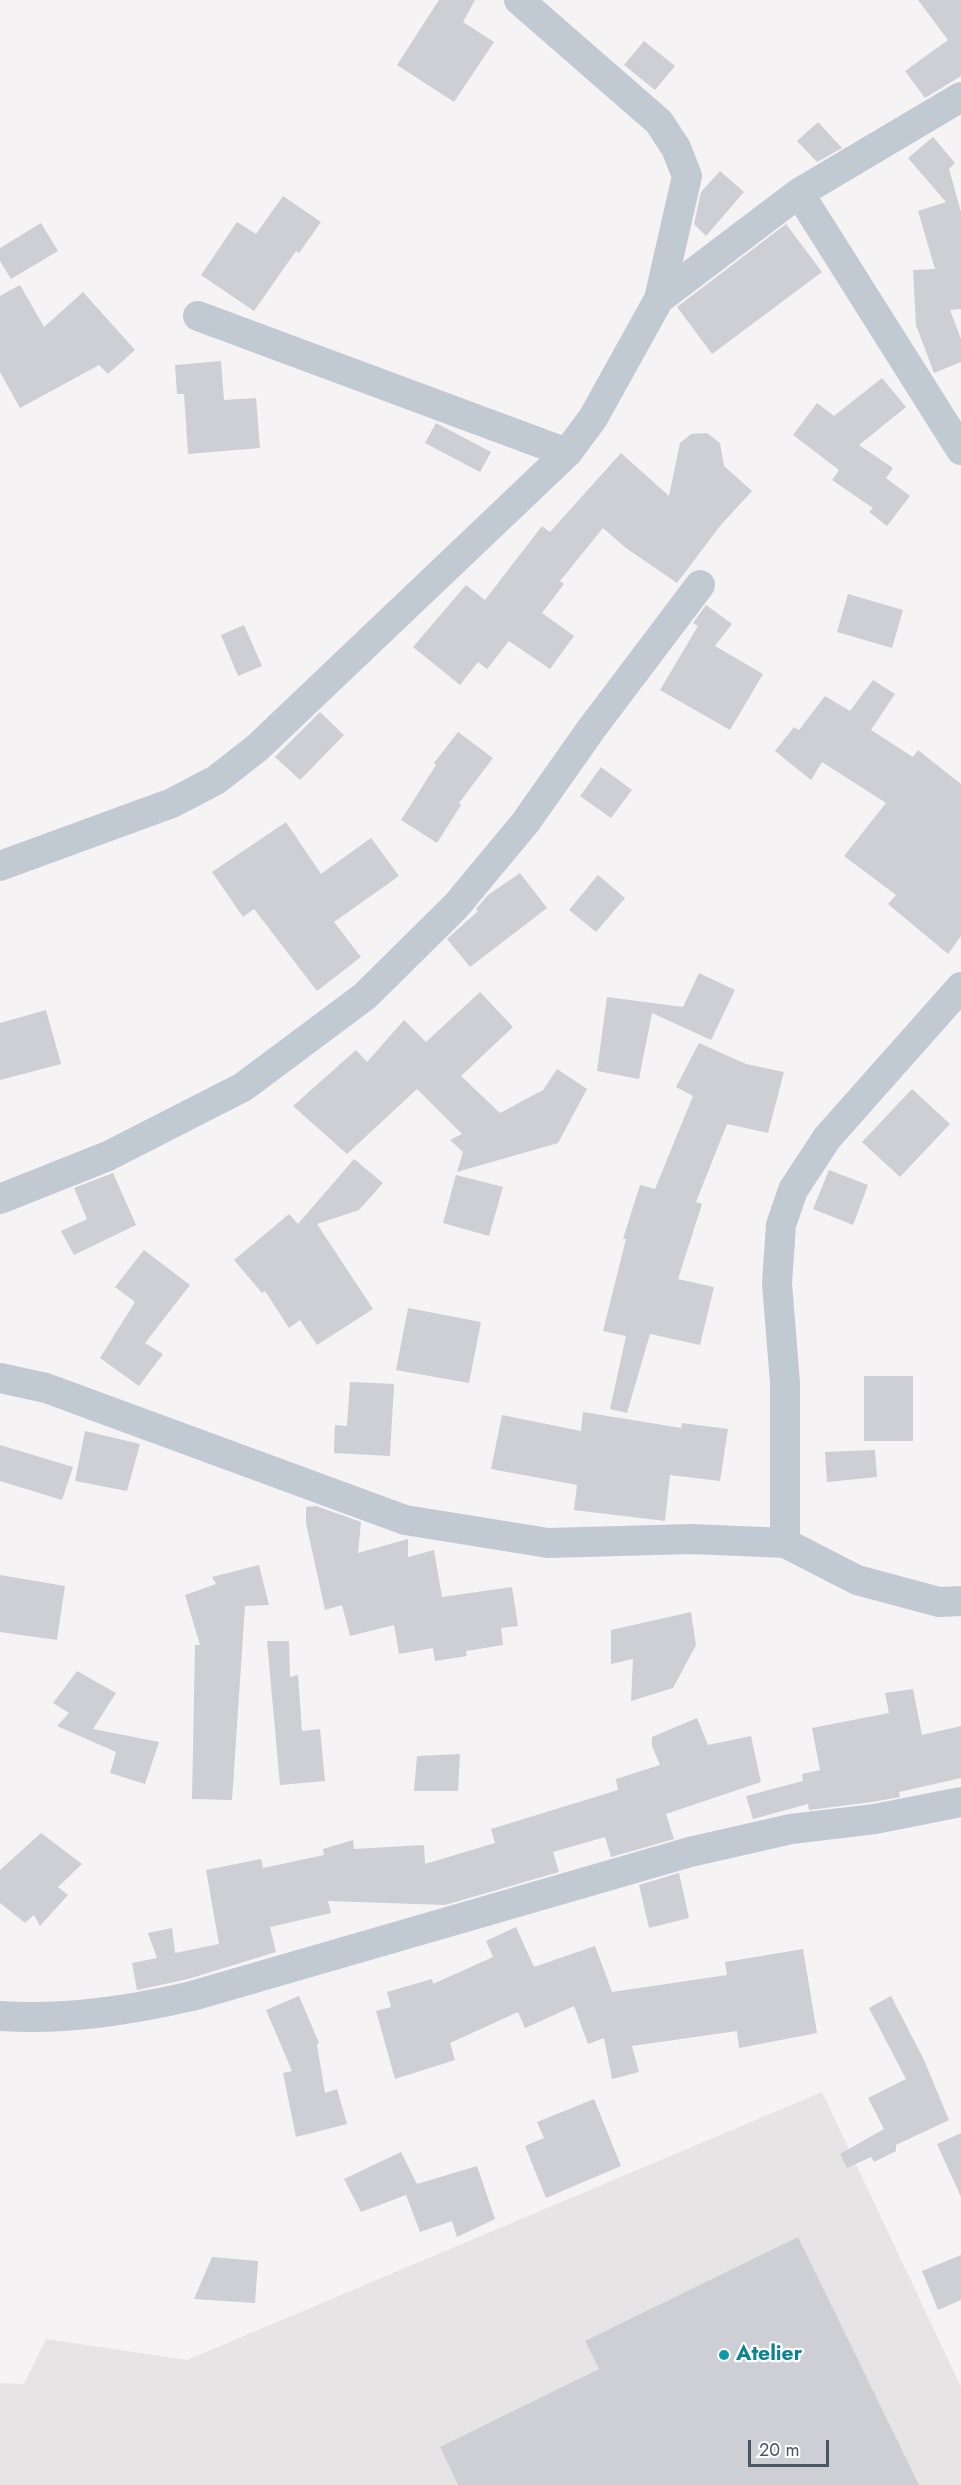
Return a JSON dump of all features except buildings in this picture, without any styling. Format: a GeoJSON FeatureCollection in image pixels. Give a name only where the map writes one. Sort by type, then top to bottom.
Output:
{"type":"FeatureCollection","features":[{"type":"Feature","properties":{"kind":"street"},"geometry":{"type":"LineString","coordinates":[[0,866],[172,803],[216,780],[265,740],[567,453],[593,418],[659,299],[687,176],[676,148],[659,122],[519,0]]}},
{"type":"Feature","properties":{"kind":"street"},"geometry":{"type":"LineString","coordinates":[[659,299],[799,193],[961,97]]}},
{"type":"Feature","properties":{"kind":"street"},"geometry":{"type":"LineString","coordinates":[[799,193],[961,450]]}},
{"type":"Feature","properties":{"kind":"street"},"geometry":{"type":"LineString","coordinates":[[198,316],[567,453]]}},
{"type":"Feature","properties":{"kind":"street"},"geometry":{"type":"LineString","coordinates":[[0,1199],[108,1156],[243,1087],[365,996],[456,906],[525,823],[592,728],[700,585]]}},
{"type":"Feature","properties":{"kind":"street"},"geometry":{"type":"LineString","coordinates":[[785,1543],[784,1383],[777,1283],[781,1225],[793,1190],[827,1138],[961,987]]}},
{"type":"Feature","properties":{"kind":"street"},"geometry":{"type":"LineString","coordinates":[[0,1378],[46,1388],[405,1520],[548,1543],[692,1539],[785,1543],[857,1580],[939,1602],[961,1601]]}},
{"type":"Feature","properties":{"kind":"street"},"geometry":{"type":"LineString","coordinates":[[0,2016],[46,2019],[157,2004],[690,1852],[791,1829],[875,1819],[961,1802]]}},
{"type":"Feature","properties":{"kind":"shaded area"},"geometry":{"type":"Polygon","coordinates":[[[822,2092],[961,2387],[961,2485],[0,2485],[0,2383],[24,2384],[46,2339],[187,2360],[822,2092]]]}},
{"type":"Feature","properties":{"kind":"place","name":"Atelier"},"geometry":{"type":"Point","coordinates":[724,2355]}}]}
